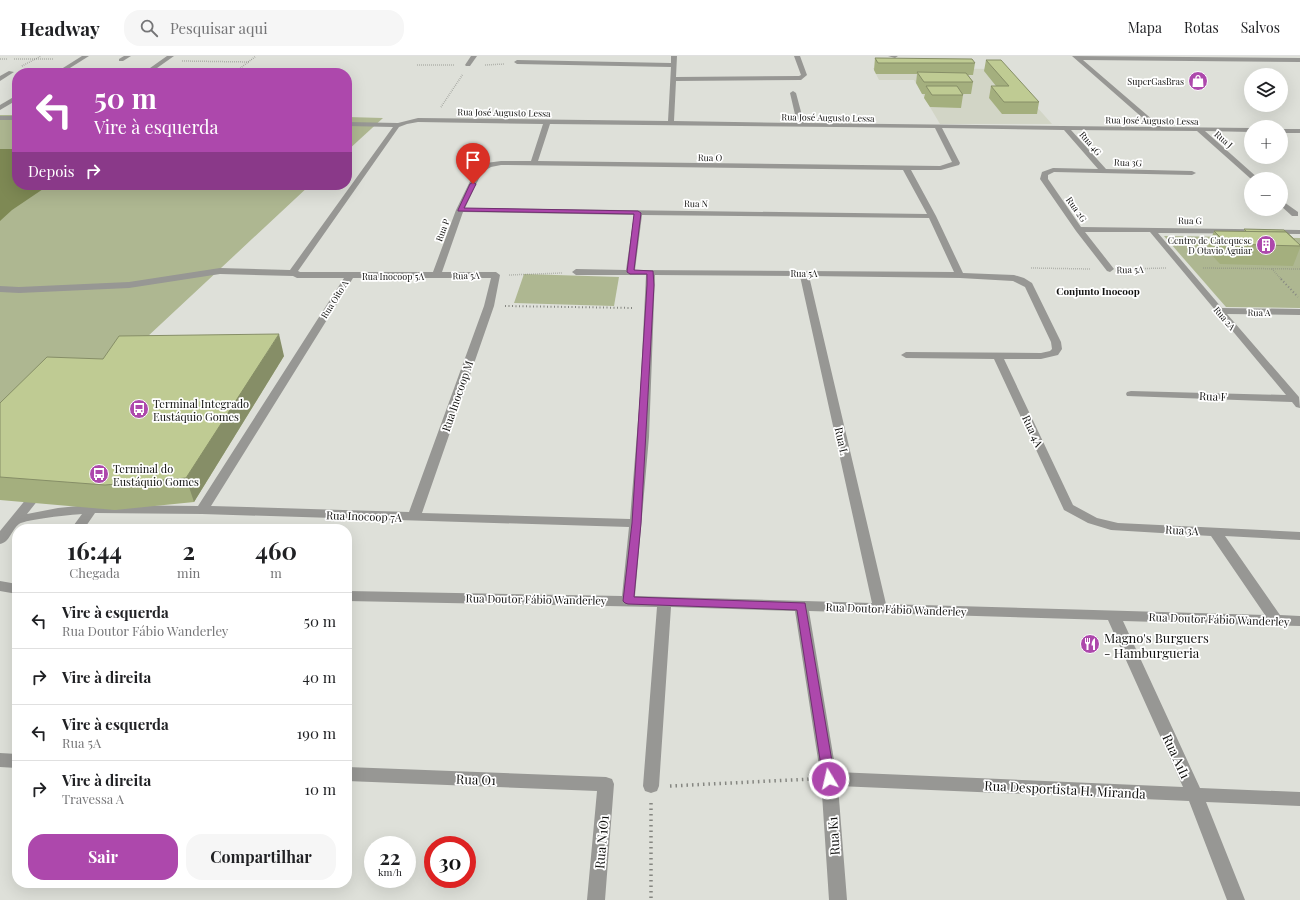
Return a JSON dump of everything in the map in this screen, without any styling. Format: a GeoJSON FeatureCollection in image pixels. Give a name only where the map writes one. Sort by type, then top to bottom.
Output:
{"type":"FeatureCollection","features":[{"type":"Feature","properties":{"kind":"street"},"geometry":{"type":"LineString","coordinates":[[66,68],[86,56]]}},
{"type":"Feature","properties":{"kind":"street"},"geometry":{"type":"LineString","coordinates":[[121,60],[128,56]]}},
{"type":"Feature","properties":{"kind":"street"},"geometry":{"type":"LineString","coordinates":[[153,68],[171,56]]}},
{"type":"Feature","properties":{"kind":"street"},"geometry":{"type":"LineString","coordinates":[[468,65],[474,56]]}},
{"type":"Feature","properties":{"kind":"street"},"geometry":{"type":"LineString","coordinates":[[671,123],[674,56]]}},
{"type":"Feature","properties":{"kind":"street"},"geometry":{"type":"LineString","coordinates":[[673,79],[801,78],[804,75],[796,56]]}},
{"type":"Feature","properties":{"kind":"street"},"geometry":{"type":"LineString","coordinates":[[1271,56],[1278,60]]}},
{"type":"Feature","properties":{"kind":"street"},"geometry":{"type":"LineString","coordinates":[[1076,57],[1300,60]]}},
{"type":"Feature","properties":{"kind":"street"},"geometry":{"type":"LineString","coordinates":[[1076,57],[1159,129]]}},
{"type":"Feature","properties":{"kind":"street"},"geometry":{"type":"LineString","coordinates":[[517,62],[674,65]]}},
{"type":"Feature","properties":{"kind":"street"},"geometry":{"type":"LineString","coordinates":[[0,79],[11,72]]}},
{"type":"Feature","properties":{"kind":"street"},"geometry":{"type":"LineString","coordinates":[[793,93],[800,125]]}},
{"type":"Feature","properties":{"kind":"street"},"geometry":{"type":"LineString","coordinates":[[0,108],[12,100]]}},
{"type":"Feature","properties":{"kind":"street"},"geometry":{"type":"LineString","coordinates":[[0,102],[9,102]]}},
{"type":"Feature","properties":{"kind":"street"},"geometry":{"type":"LineString","coordinates":[[0,118],[12,118]]}},
{"type":"Feature","properties":{"kind":"street","name":"Rua José Augusto Lessa"},"geometry":{"type":"LineString","coordinates":[[352,124],[402,123],[434,119],[938,128],[1244,130]]}},
{"type":"Feature","properties":{"kind":"street"},"geometry":{"type":"LineString","coordinates":[[534,164],[548,122]]}},
{"type":"Feature","properties":{"kind":"street"},"geometry":{"type":"LineString","coordinates":[[295,273],[294,271],[402,123]]}},
{"type":"Feature","properties":{"kind":"street","name":"Rua O"},"geometry":{"type":"LineString","coordinates":[[479,171],[484,167],[495,164],[941,168],[956,163],[938,128]]}},
{"type":"Feature","properties":{"kind":"street","name":"Rua 4G"},"geometry":{"type":"LineString","coordinates":[[1066,128],[1103,170]]}},
{"type":"Feature","properties":{"kind":"street","name":"Rua J"},"geometry":{"type":"LineString","coordinates":[[1198,130],[1247,172]]}},
{"type":"Feature","properties":{"kind":"street"},"geometry":{"type":"LineString","coordinates":[[1288,131],[1300,131]]}},
{"type":"Feature","properties":{"kind":"street"},"geometry":{"type":"LineString","coordinates":[[906,168],[932,216],[960,275]]}},
{"type":"Feature","properties":{"kind":"street","name":"Rua 3G"},"geometry":{"type":"LineString","coordinates":[[1063,170],[1192,173]]}},
{"type":"Feature","properties":{"kind":"street","name":"Rua 2G"},"geometry":{"type":"LineString","coordinates":[[1063,170],[1048,172],[1045,174],[1044,179],[1079,229],[1110,269]]}},
{"type":"Feature","properties":{"kind":"street","name":"Rua P"},"geometry":{"type":"LineString","coordinates":[[436,276],[460,210],[479,171]]}},
{"type":"Feature","properties":{"kind":"street"},"geometry":{"type":"LineString","coordinates":[[1288,208],[1295,214]]}},
{"type":"Feature","properties":{"kind":"street","name":"Rua N"},"geometry":{"type":"LineString","coordinates":[[460,210],[932,216]]}},
{"type":"Feature","properties":{"kind":"street"},"geometry":{"type":"LineString","coordinates":[[630,272],[638,213]]}},
{"type":"Feature","properties":{"kind":"street","name":"Rua G"},"geometry":{"type":"LineString","coordinates":[[1079,229],[1300,232]]}},
{"type":"Feature","properties":{"kind":"street","name":"Rua 2A"},"geometry":{"type":"LineString","coordinates":[[1152,230],[1297,402]]}},
{"type":"Feature","properties":{"kind":"street","name":"Rua Oito A"},"geometry":{"type":"LineString","coordinates":[[0,289],[19,290],[129,285],[220,271],[295,273],[297,275],[350,275]]}},
{"type":"Feature","properties":{"kind":"street","name":"Rua 5A"},"geometry":{"type":"LineString","coordinates":[[576,272],[960,275],[1014,278],[1022,280],[1029,285],[1056,342],[1057,349],[1054,353],[1041,356],[997,355]]}},
{"type":"Feature","properties":{"kind":"street"},"geometry":{"type":"LineString","coordinates":[[628,601],[636,523],[650,309],[651,272]]}},
{"type":"Feature","properties":{"kind":"street","name":"Rua L"},"geometry":{"type":"LineString","coordinates":[[804,273],[880,608]]}},
{"type":"Feature","properties":{"kind":"street","name":"Rua Oito A"},"geometry":{"type":"LineString","coordinates":[[202,510],[350,275]]}},
{"type":"Feature","properties":{"kind":"street","name":"Rua Inocoop 5A"},"geometry":{"type":"LineString","coordinates":[[350,275],[436,276]]}},
{"type":"Feature","properties":{"kind":"street","name":"Rua 5A"},"geometry":{"type":"LineString","coordinates":[[436,276],[496,275]]}},
{"type":"Feature","properties":{"kind":"street","name":"Rua Inocoop M"},"geometry":{"type":"LineString","coordinates":[[414,517],[489,306],[496,275]]}},
{"type":"Feature","properties":{"kind":"street","name":"Rua A"},"geometry":{"type":"LineString","coordinates":[[1219,311],[1300,312]]}},
{"type":"Feature","properties":{"kind":"street"},"geometry":{"type":"LineString","coordinates":[[906,355],[997,355]]}},
{"type":"Feature","properties":{"kind":"street","name":"Rua 4A"},"geometry":{"type":"LineString","coordinates":[[997,355],[1068,508]]}},
{"type":"Feature","properties":{"kind":"street","name":"Rua F"},"geometry":{"type":"LineString","coordinates":[[1131,394],[1297,402]]}},
{"type":"Feature","properties":{"kind":"street"},"geometry":{"type":"LineString","coordinates":[[13,524],[50,479]]}},
{"type":"Feature","properties":{"kind":"street"},"geometry":{"type":"LineString","coordinates":[[81,524],[100,496]]}},
{"type":"Feature","properties":{"kind":"street","name":"Rua 3A"},"geometry":{"type":"LineString","coordinates":[[1068,508],[1088,520],[1105,525],[1300,536]]}},
{"type":"Feature","properties":{"kind":"street","name":"Rua Inocoop 7A"},"geometry":{"type":"LineString","coordinates":[[15,521],[58,512],[92,509],[202,510],[636,523]]}},
{"type":"Feature","properties":{"kind":"street"},"geometry":{"type":"LineString","coordinates":[[0,540],[12,525]]}},
{"type":"Feature","properties":{"kind":"street"},"geometry":{"type":"LineString","coordinates":[[1215,532],[1276,620]]}},
{"type":"Feature","properties":{"kind":"street"},"geometry":{"type":"LineString","coordinates":[[0,586],[12,588]]}},
{"type":"Feature","properties":{"kind":"street","name":"Rua Doutor Fábio Wanderley"},"geometry":{"type":"LineString","coordinates":[[352,596],[628,601],[1300,621]]}},
{"type":"Feature","properties":{"kind":"street"},"geometry":{"type":"LineString","coordinates":[[652,786],[664,602]]}},
{"type":"Feature","properties":{"kind":"street","name":"Rua K1"},"geometry":{"type":"LineString","coordinates":[[802,606],[829,779],[838,900]]}},
{"type":"Feature","properties":{"kind":"street","name":"Rua A1I1"},"geometry":{"type":"LineString","coordinates":[[1113,615],[1195,795],[1236,900]]}},
{"type":"Feature","properties":{"kind":"street"},"geometry":{"type":"LineString","coordinates":[[0,760],[12,761]]}},
{"type":"Feature","properties":{"kind":"street","name":"Rua O1"},"geometry":{"type":"LineString","coordinates":[[352,774],[606,784]]}},
{"type":"Feature","properties":{"kind":"street","name":"Rua Desportista H. Miranda"},"geometry":{"type":"LineString","coordinates":[[829,779],[1300,799]]}},
{"type":"Feature","properties":{"kind":"street","name":"Rua N1O1"},"geometry":{"type":"LineString","coordinates":[[596,900],[606,784]]}},
{"type":"Feature","properties":{"kind":"path"},"geometry":{"type":"LineString","coordinates":[[18,68],[40,56]]}},
{"type":"Feature","properties":{"kind":"path"},"geometry":{"type":"LineString","coordinates":[[240,68],[256,56]]}},
{"type":"Feature","properties":{"kind":"path"},"geometry":{"type":"LineString","coordinates":[[0,59],[7,59]]}},
{"type":"Feature","properties":{"kind":"path"},"geometry":{"type":"LineString","coordinates":[[14,59],[35,59]]}},
{"type":"Feature","properties":{"kind":"path"},"geometry":{"type":"LineString","coordinates":[[434,119],[468,65]]}},
{"type":"Feature","properties":{"kind":"path","name":"Rua 5A"},"geometry":{"type":"LineString","coordinates":[[1026,268],[1300,269]]}},
{"type":"Feature","properties":{"kind":"path"},"geometry":{"type":"LineString","coordinates":[[1272,269],[1300,299]]}},
{"type":"Feature","properties":{"kind":"path"},"geometry":{"type":"LineString","coordinates":[[496,275],[576,272]]}},
{"type":"Feature","properties":{"kind":"path"},"geometry":{"type":"LineString","coordinates":[[489,306],[650,309]]}},
{"type":"Feature","properties":{"kind":"path"},"geometry":{"type":"LineString","coordinates":[[651,900],[652,786],[829,779]]}},
{"type":"Feature","properties":{"kind":"shaded area"},"geometry":{"type":"Polygon","coordinates":[[[873,68],[1003,69],[1052,124],[940,124],[914,80],[879,80],[873,68]]]}},
{"type":"Feature","properties":{"kind":"shaded area"},"geometry":{"type":"Polygon","coordinates":[[[0,115],[12,115],[12,190],[305,190],[132,351],[0,436],[0,115]]]}},
{"type":"Feature","properties":{"kind":"shaded area"},"geometry":{"type":"Polygon","coordinates":[[[352,117],[383,118],[352,146],[352,117]]]}},
{"type":"Feature","properties":{"kind":"shaded area"},"geometry":{"type":"Polygon","coordinates":[[[0,149],[12,149],[12,190],[42,190],[12,210],[0,221],[0,149]]]}},
{"type":"Feature","properties":{"kind":"shaded area"},"geometry":{"type":"Polygon","coordinates":[[[1164,236],[1300,238],[1300,308],[1226,307],[1164,236]]]}},
{"type":"Feature","properties":{"kind":"shaded area"},"geometry":{"type":"Polygon","coordinates":[[[524,274],[619,277],[614,306],[514,303],[524,274]]]}},
{"type":"Feature","properties":{"kind":"building"},"geometry":{"type":"Polygon","coordinates":[[[875,58],[972,59],[975,63],[878,63],[875,58]]]}},
{"type":"Feature","properties":{"kind":"building"},"geometry":{"type":"Polygon","coordinates":[[[986,60],[1001,60],[1039,102],[1004,102],[991,86],[1009,86],[986,60]]]}},
{"type":"Feature","properties":{"kind":"building"},"geometry":{"type":"Polygon","coordinates":[[[917,72],[966,73],[973,82],[924,82],[917,72]]]}},
{"type":"Feature","properties":{"kind":"building"},"geometry":{"type":"Polygon","coordinates":[[[926,86],[957,86],[963,95],[932,95],[926,86]]]}},
{"type":"Feature","properties":{"kind":"building"},"geometry":{"type":"Polygon","coordinates":[[[1244,229],[1284,230],[1295,240],[1286,232],[1247,232],[1244,229]]]}},
{"type":"Feature","properties":{"kind":"building"},"geometry":{"type":"Polygon","coordinates":[[[1214,231],[1286,232],[1300,246],[1227,244],[1214,231]]]}},
{"type":"Feature","properties":{"kind":"building","name":"Terminal Integrado Eustáquio Gomes"},"geometry":{"type":"Polygon","coordinates":[[[279,334],[186,478],[105,485],[0,477],[0,403],[47,357],[103,359],[119,336],[279,334]]]}},
{"type":"Feature","properties":{"kind":"place","name":"SuperGasBras"},"geometry":{"type":"Point","coordinates":[1198,81]}},
{"type":"Feature","properties":{"kind":"place","name":"Centro de Catequese D Otavio Aguiar"},"geometry":{"type":"Point","coordinates":[1266,245]}},
{"type":"Feature","properties":{"kind":"place","name":"Terminal Integrado Eustáquio Gomes"},"geometry":{"type":"Point","coordinates":[139,409]}},
{"type":"Feature","properties":{"kind":"place","name":"Terminal do Eustáquio Gomes"},"geometry":{"type":"Point","coordinates":[99,474]}},
{"type":"Feature","properties":{"kind":"place","name":"Magno's Burguers - Hamburgueria"},"geometry":{"type":"Point","coordinates":[1090,644]}},
{"type":"Feature","properties":{"kind":"district","name":"Conjunto Inocoop"},"geometry":{"type":"Point","coordinates":[1098,291]}},
{"type":"Feature","properties":{"kind":"route"},"geometry":{"type":"LineString","coordinates":[[473,184],[460,210],[638,213],[630,272],[651,272],[651,285],[636,523],[628,601],[802,606],[829,779]]}}]}
